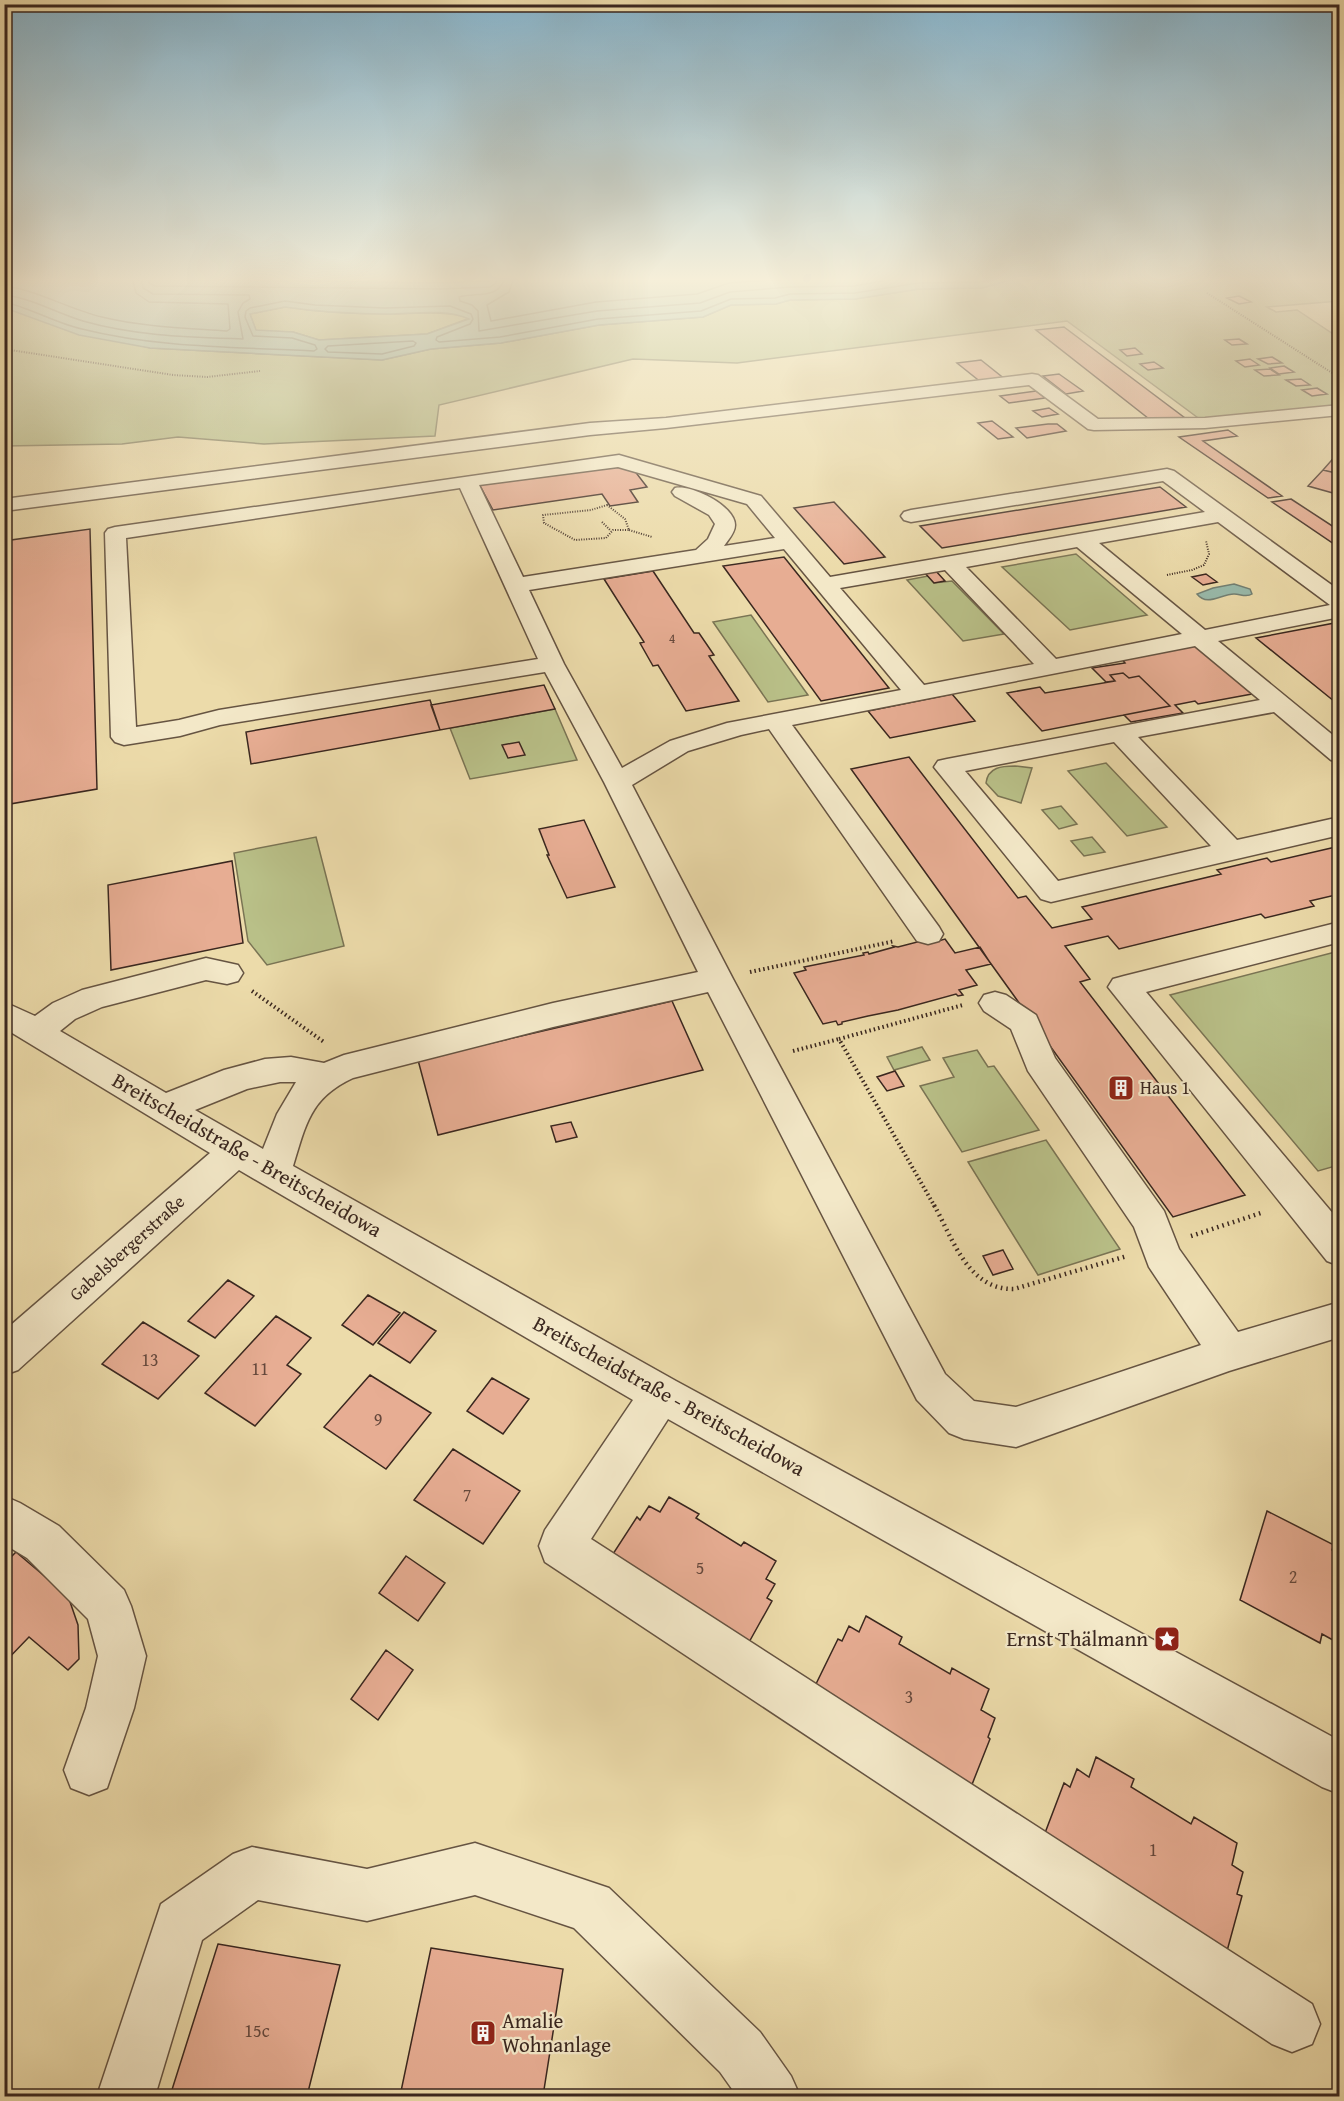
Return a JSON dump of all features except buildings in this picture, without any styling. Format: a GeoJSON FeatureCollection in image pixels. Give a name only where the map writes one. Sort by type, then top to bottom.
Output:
{"type":"FeatureCollection","features":[{"type":"Feature","properties":{"kind":"street"},"geometry":{"type":"LineString","coordinates":[[4,506],[590,429],[666,423],[1032,379],[1094,425],[1205,423],[1340,410]]}},
{"type":"Feature","properties":{"kind":"street"},"geometry":{"type":"LineString","coordinates":[[552,664],[219,718],[180,728],[124,737],[115,533],[619,461],[754,500],[918,694]]}},
{"type":"Feature","properties":{"kind":"street"},"geometry":{"type":"LineString","coordinates":[[652,470],[674,488],[710,505],[724,519],[725,525],[721,539],[702,556]]}},
{"type":"Feature","properties":{"kind":"street"},"geometry":{"type":"LineString","coordinates":[[912,516],[1167,475],[1340,602]]}},
{"type":"Feature","properties":{"kind":"street"},"geometry":{"type":"LineString","coordinates":[[467,482],[552,664],[617,782],[717,979],[761,1059],[931,1387],[964,1419],[1016,1427],[1229,1353],[1340,1319]]}},
{"type":"Feature","properties":{"kind":"street"},"geometry":{"type":"LineString","coordinates":[[825,584],[1222,515]]}},
{"type":"Feature","properties":{"kind":"street"},"geometry":{"type":"LineString","coordinates":[[1082,540],[1340,754]]}},
{"type":"Feature","properties":{"kind":"street"},"geometry":{"type":"LineString","coordinates":[[516,585],[790,542]]}},
{"type":"Feature","properties":{"kind":"street"},"geometry":{"type":"LineString","coordinates":[[950,563],[1052,668]]}},
{"type":"Feature","properties":{"kind":"street"},"geometry":{"type":"LineString","coordinates":[[617,782],[679,746],[703,737],[1340,610]]}},
{"type":"Feature","properties":{"kind":"street"},"geometry":{"type":"LineString","coordinates":[[1278,704],[947,767],[1051,892],[1340,826]]}},
{"type":"Feature","properties":{"kind":"street"},"geometry":{"type":"LineString","coordinates":[[776,721],[928,934]]}},
{"type":"Feature","properties":{"kind":"street"},"geometry":{"type":"LineString","coordinates":[[1120,734],[1231,850]]}},
{"type":"Feature","properties":{"kind":"street"},"geometry":{"type":"LineString","coordinates":[[1340,932],[1124,987],[1340,1250]]}},
{"type":"Feature","properties":{"kind":"street"},"geometry":{"type":"LineString","coordinates":[[37,1032],[64,1011],[93,998],[206,969],[227,973]]}},
{"type":"Feature","properties":{"kind":"street"},"geometry":{"type":"LineString","coordinates":[[165,1108],[227,1082],[280,1069],[340,1070],[553,1015],[717,979]]}},
{"type":"Feature","properties":{"kind":"street"},"geometry":{"type":"LineString","coordinates":[[995,1003],[1007,1009],[1024,1023],[1040,1062],[1151,1222],[1158,1247],[1229,1353]]}},
{"type":"Feature","properties":{"kind":"street","name":"Breitscheidstraße - Breitscheidowa"},"geometry":{"type":"LineString","coordinates":[[4,1013],[236,1151],[661,1394],[1340,1769]]}},
{"type":"Feature","properties":{"kind":"street"},"geometry":{"type":"LineString","coordinates":[[273,1171],[289,1126],[310,1088],[340,1070]]}},
{"type":"Feature","properties":{"kind":"street","name":"Gabelsbergerstraße"},"geometry":{"type":"LineString","coordinates":[[11,1352],[236,1151]]}},
{"type":"Feature","properties":{"kind":"street"},"geometry":{"type":"LineString","coordinates":[[661,1394],[561,1546],[1292,2024]]}},
{"type":"Feature","properties":{"kind":"street"},"geometry":{"type":"LineString","coordinates":[[4,1518],[43,1542],[108,1606],[122,1656],[110,1708],[89,1770]]}},
{"type":"Feature","properties":{"kind":"street"},"geometry":{"type":"LineString","coordinates":[[126,2097],[180,1923],[252,1873],[367,1895],[475,1869],[590,1907],[740,2052],[771,2097]]}},
{"type":"Feature","properties":{"kind":"path"},"geometry":{"type":"LineString","coordinates":[[174,375],[207,377],[224,375]]}},
{"type":"Feature","properties":{"kind":"path"},"geometry":{"type":"LineString","coordinates":[[602,522],[612,531],[630,529],[625,519],[607,505],[591,510],[543,515],[544,523],[575,540],[606,538],[612,531]]}},
{"type":"Feature","properties":{"kind":"path"},"geometry":{"type":"LineString","coordinates":[[1131,581],[1198,568],[1209,559],[1205,536]]}},
{"type":"Feature","properties":{"kind":"path"},"geometry":{"type":"LineString","coordinates":[[717,979],[928,934]]}},
{"type":"Feature","properties":{"kind":"path"},"geometry":{"type":"LineString","coordinates":[[227,973],[340,1070]]}},
{"type":"Feature","properties":{"kind":"path"},"geometry":{"type":"LineString","coordinates":[[761,1059],[973,1003],[995,1003]]}},
{"type":"Feature","properties":{"kind":"path"},"geometry":{"type":"LineString","coordinates":[[839,1040],[972,1272],[982,1282],[998,1290],[1014,1289],[1158,1247],[1299,1200]]}},
{"type":"Feature","properties":{"kind":"green space"},"geometry":{"type":"Polygon","coordinates":[[[5,375],[565,375],[439,405],[435,436],[264,444],[178,437],[122,444],[5,446],[5,375]]]}},
{"type":"Feature","properties":{"kind":"green space"},"geometry":{"type":"Polygon","coordinates":[[[1140,375],[1339,375],[1339,409],[1205,423],[1140,375]]]}},
{"type":"Feature","properties":{"kind":"green space"},"geometry":{"type":"Polygon","coordinates":[[[1076,554],[1147,615],[1070,630],[1002,567],[1076,554]]]}},
{"type":"Feature","properties":{"kind":"green space"},"geometry":{"type":"Polygon","coordinates":[[[928,576],[934,583],[952,581],[1004,634],[963,641],[907,580],[928,576]]]}},
{"type":"Feature","properties":{"kind":"green space"},"geometry":{"type":"Polygon","coordinates":[[[751,615],[808,695],[768,702],[713,622],[751,615]]]}},
{"type":"Feature","properties":{"kind":"green space"},"geometry":{"type":"Polygon","coordinates":[[[555,709],[577,760],[470,779],[450,728],[555,709]]]}},
{"type":"Feature","properties":{"kind":"green space"},"geometry":{"type":"Polygon","coordinates":[[[1106,763],[1167,827],[1127,836],[1068,771],[1106,763]]]}},
{"type":"Feature","properties":{"kind":"green space"},"geometry":{"type":"Polygon","coordinates":[[[1001,767],[1032,768],[1021,803],[998,796],[986,783],[993,771],[1001,767]]]}},
{"type":"Feature","properties":{"kind":"green space"},"geometry":{"type":"Polygon","coordinates":[[[1061,806],[1077,824],[1059,829],[1042,810],[1061,806]]]}},
{"type":"Feature","properties":{"kind":"green space"},"geometry":{"type":"Polygon","coordinates":[[[316,837],[344,946],[267,965],[248,941],[234,853],[316,837]]]}},
{"type":"Feature","properties":{"kind":"green space"},"geometry":{"type":"Polygon","coordinates":[[[1092,837],[1105,852],[1084,856],[1071,841],[1092,837]]]}},
{"type":"Feature","properties":{"kind":"green space"},"geometry":{"type":"Polygon","coordinates":[[[1339,951],[1339,1165],[1318,1171],[1170,995],[1339,951]]]}},
{"type":"Feature","properties":{"kind":"green space"},"geometry":{"type":"Polygon","coordinates":[[[922,1047],[930,1060],[894,1070],[887,1057],[922,1047]]]}},
{"type":"Feature","properties":{"kind":"green space"},"geometry":{"type":"Polygon","coordinates":[[[977,1050],[988,1067],[994,1066],[1039,1130],[962,1152],[920,1086],[954,1077],[943,1058],[977,1050]]]}},
{"type":"Feature","properties":{"kind":"green space"},"geometry":{"type":"Polygon","coordinates":[[[1046,1140],[1120,1249],[1038,1275],[968,1162],[1046,1140]]]}},
{"type":"Feature","properties":{"kind":"water"},"geometry":{"type":"Polygon","coordinates":[[[1234,584],[1250,589],[1252,594],[1229,595],[1210,600],[1201,598],[1197,594],[1213,588],[1234,584]]]}},
{"type":"Feature","properties":{"kind":"place","name":"Haus 1"},"geometry":{"type":"Point","coordinates":[1121,1088]}},
{"type":"Feature","properties":{"kind":"place","name":"Ernst Thälmann"},"geometry":{"type":"Point","coordinates":[1167,1639]}},
{"type":"Feature","properties":{"kind":"place","name":"Amalie Wohnanlage"},"geometry":{"type":"Point","coordinates":[483,2033]}}]}
